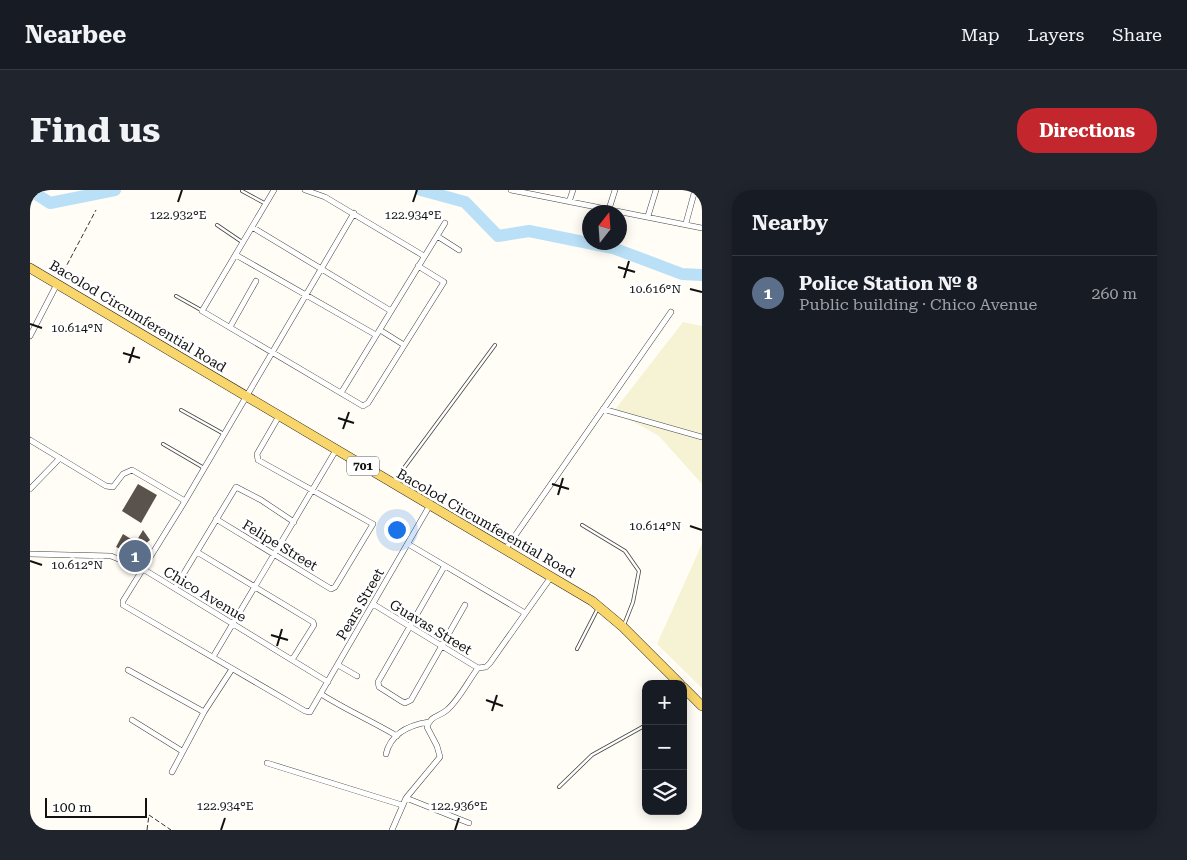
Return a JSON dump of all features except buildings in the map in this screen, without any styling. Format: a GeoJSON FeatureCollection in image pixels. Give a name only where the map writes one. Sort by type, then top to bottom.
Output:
{"type":"FeatureCollection","features":[{"type":"Feature","properties":{"kind":"main road","name":"Bacolod Circumferential Road"},"geometry":{"type":"LineString","coordinates":[[30,268],[599,606],[676,680]]}},
{"type":"Feature","properties":{"kind":"main road","name":"Bacolod Circumferential Road"},"geometry":{"type":"LineString","coordinates":[[687,691],[702,706]]}},
{"type":"Feature","properties":{"kind":"street"},"geometry":{"type":"LineString","coordinates":[[274,190],[202,311],[366,406],[444,282],[418,266]]}},
{"type":"Feature","properties":{"kind":"street"},"geometry":{"type":"LineString","coordinates":[[305,190],[325,197],[354,213],[424,256]]}},
{"type":"Feature","properties":{"kind":"street"},"geometry":{"type":"LineString","coordinates":[[511,190],[586,205]]}},
{"type":"Feature","properties":{"kind":"street"},"geometry":{"type":"LineString","coordinates":[[569,202],[573,190]]}},
{"type":"Feature","properties":{"kind":"street"},"geometry":{"type":"LineString","coordinates":[[610,205],[615,190]]}},
{"type":"Feature","properties":{"kind":"street"},"geometry":{"type":"LineString","coordinates":[[648,216],[656,190]]}},
{"type":"Feature","properties":{"kind":"street"},"geometry":{"type":"LineString","coordinates":[[686,223],[696,190]]}},
{"type":"Feature","properties":{"kind":"street"},"geometry":{"type":"LineString","coordinates":[[627,212],[686,223],[702,228]]}},
{"type":"Feature","properties":{"kind":"street"},"geometry":{"type":"LineString","coordinates":[[172,772],[204,712],[232,669],[123,605],[123,601],[185,501],[354,213]]}},
{"type":"Feature","properties":{"kind":"street"},"geometry":{"type":"LineString","coordinates":[[341,393],[445,223]]}},
{"type":"Feature","properties":{"kind":"street"},"geometry":{"type":"LineString","coordinates":[[252,227],[391,311]]}},
{"type":"Feature","properties":{"kind":"street"},"geometry":{"type":"LineString","coordinates":[[437,236],[459,250]]}},
{"type":"Feature","properties":{"kind":"street"},"geometry":{"type":"LineString","coordinates":[[236,254],[376,336]]}},
{"type":"Feature","properties":{"kind":"street"},"geometry":{"type":"LineString","coordinates":[[230,327],[256,281]]}},
{"type":"Feature","properties":{"kind":"street"},"geometry":{"type":"LineString","coordinates":[[30,336],[57,284]]}},
{"type":"Feature","properties":{"kind":"street"},"geometry":{"type":"LineString","coordinates":[[506,550],[671,312]]}},
{"type":"Feature","properties":{"kind":"street"},"geometry":{"type":"LineString","coordinates":[[380,330],[404,345]]}},
{"type":"Feature","properties":{"kind":"street"},"geometry":{"type":"LineString","coordinates":[[603,409],[702,437]]}},
{"type":"Feature","properties":{"kind":"street"},"geometry":{"type":"LineString","coordinates":[[279,416],[256,458],[312,491]]}},
{"type":"Feature","properties":{"kind":"street"},"geometry":{"type":"LineString","coordinates":[[30,440],[110,487],[116,485],[126,472],[132,470],[185,501]]}},
{"type":"Feature","properties":{"kind":"street"},"geometry":{"type":"LineString","coordinates":[[213,657],[336,450]]}},
{"type":"Feature","properties":{"kind":"street"},"geometry":{"type":"LineString","coordinates":[[30,489],[60,458]]}},
{"type":"Feature","properties":{"kind":"street"},"geometry":{"type":"LineString","coordinates":[[175,588],[235,488],[239,486],[294,522]]}},
{"type":"Feature","properties":{"kind":"street","name":"Felipe Street"},"geometry":{"type":"LineString","coordinates":[[216,519],[333,589],[373,524],[312,491]]}},
{"type":"Feature","properties":{"kind":"street","name":"Pears Street"},"geometry":{"type":"LineString","coordinates":[[232,669],[308,712],[322,694],[430,505]]}},
{"type":"Feature","properties":{"kind":"street"},"geometry":{"type":"LineString","coordinates":[[408,544],[444,567],[525,613]]}},
{"type":"Feature","properties":{"kind":"street"},"geometry":{"type":"LineString","coordinates":[[197,552],[313,622],[314,625],[292,660]]}},
{"type":"Feature","properties":{"kind":"street","name":"Chico Avenue"},"geometry":{"type":"LineString","coordinates":[[30,554],[111,556],[142,569],[328,682]]}},
{"type":"Feature","properties":{"kind":"street"},"geometry":{"type":"LineString","coordinates":[[444,567],[378,685],[401,701],[411,700],[465,606]]}},
{"type":"Feature","properties":{"kind":"street"},"geometry":{"type":"LineString","coordinates":[[392,830],[406,798],[440,757],[438,746],[427,727],[429,722],[432,718],[450,707],[478,668],[486,667],[490,663],[551,577]]}},
{"type":"Feature","properties":{"kind":"street","name":"Guavas Street"},"geometry":{"type":"LineString","coordinates":[[373,604],[478,668]]}},
{"type":"Feature","properties":{"kind":"street"},"geometry":{"type":"LineString","coordinates":[[338,665],[358,676]]}},
{"type":"Feature","properties":{"kind":"street"},"geometry":{"type":"LineString","coordinates":[[128,670],[204,712]]}},
{"type":"Feature","properties":{"kind":"street"},"geometry":{"type":"LineString","coordinates":[[322,694],[397,736]]}},
{"type":"Feature","properties":{"kind":"street"},"geometry":{"type":"LineString","coordinates":[[132,720],[182,751]]}},
{"type":"Feature","properties":{"kind":"street"},"geometry":{"type":"LineString","coordinates":[[386,754],[389,742],[397,736],[411,726],[429,722]]}},
{"type":"Feature","properties":{"kind":"street"},"geometry":{"type":"LineString","coordinates":[[267,763],[402,805]]}},
{"type":"Feature","properties":{"kind":"street"},"geometry":{"type":"LineString","coordinates":[[406,798],[469,823]]}},
{"type":"Feature","properties":{"kind":"lane"},"geometry":{"type":"LineString","coordinates":[[242,190],[266,204]]}},
{"type":"Feature","properties":{"kind":"lane"},"geometry":{"type":"LineString","coordinates":[[217,225],[243,243]]}},
{"type":"Feature","properties":{"kind":"lane"},"geometry":{"type":"LineString","coordinates":[[176,296],[202,311]]}},
{"type":"Feature","properties":{"kind":"lane"},"geometry":{"type":"LineString","coordinates":[[392,483],[441,421],[495,346]]}},
{"type":"Feature","properties":{"kind":"lane"},"geometry":{"type":"LineString","coordinates":[[181,410],[224,434]]}},
{"type":"Feature","properties":{"kind":"lane"},"geometry":{"type":"LineString","coordinates":[[163,444],[204,468]]}},
{"type":"Feature","properties":{"kind":"lane"},"geometry":{"type":"LineString","coordinates":[[582,524],[624,551],[635,562],[639,571],[633,602],[623,627]]}},
{"type":"Feature","properties":{"kind":"lane"},"geometry":{"type":"LineString","coordinates":[[577,649],[599,606]]}},
{"type":"Feature","properties":{"kind":"lane"},"geometry":{"type":"LineString","coordinates":[[559,787],[592,755],[642,727]]}},
{"type":"Feature","properties":{"kind":"path"},"geometry":{"type":"LineString","coordinates":[[57,284],[96,210]]}},
{"type":"Feature","properties":{"kind":"path"},"geometry":{"type":"LineString","coordinates":[[147,830],[149,815],[171,830]]}},
{"type":"Feature","properties":{"kind":"shaded area"},"geometry":{"type":"Polygon","coordinates":[[[683,322],[702,326],[702,484],[659,436],[614,411],[683,322]]]}},
{"type":"Feature","properties":{"kind":"shaded area"},"geometry":{"type":"Polygon","coordinates":[[[702,544],[702,688],[657,644],[702,544]]]}},
{"type":"Feature","properties":{"kind":"waterway"},"geometry":{"type":"LineString","coordinates":[[30,190],[50,203],[115,190]]}},
{"type":"Feature","properties":{"kind":"waterway"},"geometry":{"type":"LineString","coordinates":[[421,190],[465,202],[498,236],[529,231],[613,248],[682,274],[702,275]]}},
{"type":"Feature","properties":{"kind":"place","name":"Police Station № 8"},"geometry":{"type":"Point","coordinates":[135,556]}}]}
